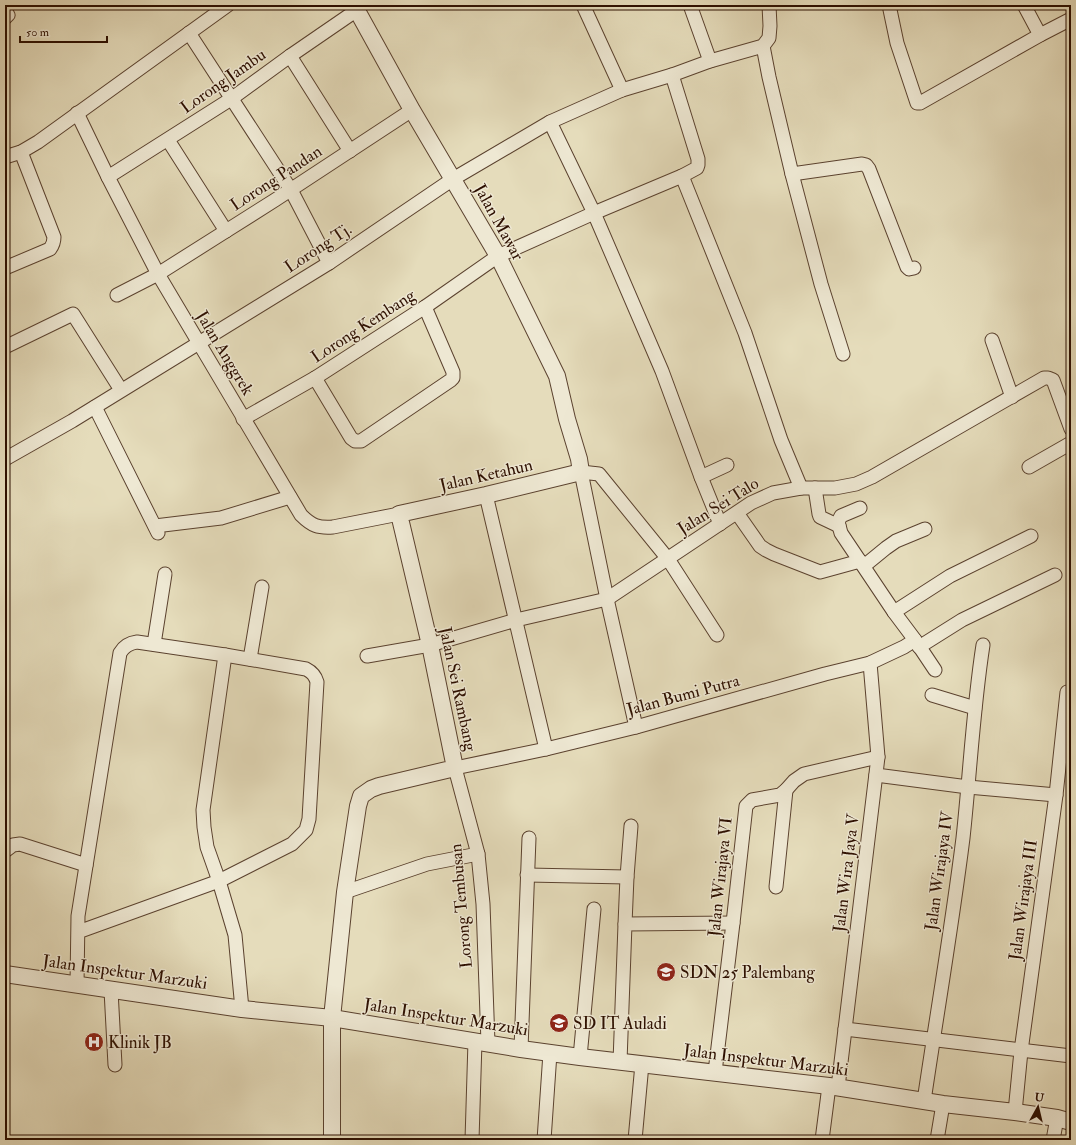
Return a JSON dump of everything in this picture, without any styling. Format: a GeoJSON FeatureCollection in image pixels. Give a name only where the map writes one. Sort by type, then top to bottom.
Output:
{"type":"FeatureCollection","features":[{"type":"Feature","properties":{"kind":"street"},"geometry":{"type":"LineString","coordinates":[[5,156],[21,152],[38,142],[228,5]]}},
{"type":"Feature","properties":{"kind":"street"},"geometry":{"type":"LineString","coordinates":[[583,5],[622,90]]}},
{"type":"Feature","properties":{"kind":"street"},"geometry":{"type":"LineString","coordinates":[[690,5],[710,61]]}},
{"type":"Feature","properties":{"kind":"street"},"geometry":{"type":"LineString","coordinates":[[769,5],[769,38],[763,46],[769,77],[792,174],[821,284],[843,354]]}},
{"type":"Feature","properties":{"kind":"street"},"geometry":{"type":"LineString","coordinates":[[889,5],[897,43],[916,103],[918,104],[1040,35],[1071,20]]}},
{"type":"Feature","properties":{"kind":"street"},"geometry":{"type":"LineString","coordinates":[[1024,5],[1040,35]]}},
{"type":"Feature","properties":{"kind":"street","name":"Lorong Jambu"},"geometry":{"type":"LineString","coordinates":[[108,178],[231,99],[355,8]]}},
{"type":"Feature","properties":{"kind":"street","name":"Jalan Mawar"},"geometry":{"type":"LineString","coordinates":[[355,8],[412,110],[498,256],[557,376],[567,419],[579,459],[581,472]]}},
{"type":"Feature","properties":{"kind":"street"},"geometry":{"type":"LineString","coordinates":[[5,10],[8,16],[5,18]]}},
{"type":"Feature","properties":{"kind":"street"},"geometry":{"type":"LineString","coordinates":[[189,33],[291,190],[329,263]]}},
{"type":"Feature","properties":{"kind":"street","name":"Lorong Tj."},"geometry":{"type":"LineString","coordinates":[[6,457],[95,407],[329,263],[453,179],[550,122],[622,90],[672,75],[710,61],[763,46]]}},
{"type":"Feature","properties":{"kind":"street"},"geometry":{"type":"LineString","coordinates":[[290,56],[350,151]]}},
{"type":"Feature","properties":{"kind":"street","name":"Lorong Kembang"},"geometry":{"type":"LineString","coordinates":[[243,419],[315,378],[425,307],[498,256],[682,176],[697,168],[698,162],[672,75]]}},
{"type":"Feature","properties":{"kind":"street","name":"Lorong Pandan"},"geometry":{"type":"LineString","coordinates":[[117,295],[158,274],[291,190],[412,110]]}},
{"type":"Feature","properties":{"kind":"street","name":"Jalan Anggrek"},"geometry":{"type":"LineString","coordinates":[[77,113],[108,178],[158,274],[301,516],[313,526],[322,528],[399,514]]}},
{"type":"Feature","properties":{"kind":"street"},"geometry":{"type":"LineString","coordinates":[[550,122],[594,213],[662,371],[720,524]]}},
{"type":"Feature","properties":{"kind":"street"},"geometry":{"type":"LineString","coordinates":[[168,140],[226,231]]}},
{"type":"Feature","properties":{"kind":"street"},"geometry":{"type":"LineString","coordinates":[[5,268],[50,249],[54,242],[54,237],[21,152]]}},
{"type":"Feature","properties":{"kind":"street"},"geometry":{"type":"LineString","coordinates":[[792,174],[862,164],[866,165],[910,268]]}},
{"type":"Feature","properties":{"kind":"street"},"geometry":{"type":"LineString","coordinates":[[682,176],[745,333],[781,440],[801,488]]}},
{"type":"Feature","properties":{"kind":"street"},"geometry":{"type":"LineString","coordinates":[[315,378],[351,438],[355,441],[361,441],[453,378],[453,372],[425,307]]}},
{"type":"Feature","properties":{"kind":"street"},"geometry":{"type":"LineString","coordinates":[[5,347],[73,314],[121,390]]}},
{"type":"Feature","properties":{"kind":"street"},"geometry":{"type":"LineString","coordinates":[[992,340],[1012,397]]}},
{"type":"Feature","properties":{"kind":"street","name":"Jalan Sei Talo"},"geometry":{"type":"LineString","coordinates":[[367,656],[430,645],[516,620],[607,599],[751,503],[773,493],[801,488],[835,488],[856,484],[872,477],[1044,378],[1050,378],[1053,380],[1071,429]]}},
{"type":"Feature","properties":{"kind":"street"},"geometry":{"type":"LineString","coordinates":[[95,407],[157,529],[221,518],[290,497]]}},
{"type":"Feature","properties":{"kind":"street"},"geometry":{"type":"LineString","coordinates":[[1030,467],[1071,443]]}},
{"type":"Feature","properties":{"kind":"street"},"geometry":{"type":"LineString","coordinates":[[701,477],[727,465]]}},
{"type":"Feature","properties":{"kind":"street"},"geometry":{"type":"LineString","coordinates":[[636,727],[607,599],[581,472],[600,474],[668,559],[717,635]]}},
{"type":"Feature","properties":{"kind":"street","name":"Jalan Ketahun"},"geometry":{"type":"LineString","coordinates":[[399,514],[581,472]]}},
{"type":"Feature","properties":{"kind":"street"},"geometry":{"type":"LineString","coordinates":[[815,488],[818,514],[820,517],[839,526]]}},
{"type":"Feature","properties":{"kind":"street"},"geometry":{"type":"LineString","coordinates":[[486,495],[546,749]]}},
{"type":"Feature","properties":{"kind":"street"},"geometry":{"type":"LineString","coordinates":[[860,508],[841,516],[838,522],[839,526],[894,612],[935,670]]}},
{"type":"Feature","properties":{"kind":"street"},"geometry":{"type":"LineString","coordinates":[[737,513],[760,546],[774,554],[820,572],[862,563],[896,541],[924,529]]}},
{"type":"Feature","properties":{"kind":"street","name":"Jalan Sei Rambang"},"geometry":{"type":"LineString","coordinates":[[332,1140],[332,1018],[344,892],[358,806],[361,796],[370,789],[379,786],[455,768],[430,645],[399,514]]}},
{"type":"Feature","properties":{"kind":"street"},"geometry":{"type":"LineString","coordinates":[[894,612],[950,576],[1031,536]]}},
{"type":"Feature","properties":{"kind":"street"},"geometry":{"type":"LineString","coordinates":[[154,644],[165,574]]}},
{"type":"Feature","properties":{"kind":"street","name":"Jalan Bumi Putra"},"geometry":{"type":"LineString","coordinates":[[455,768],[546,749],[636,727],[825,674],[870,663],[917,643],[1055,575]]}},
{"type":"Feature","properties":{"kind":"street"},"geometry":{"type":"LineString","coordinates":[[250,659],[262,587]]}},
{"type":"Feature","properties":{"kind":"street"},"geometry":{"type":"LineString","coordinates":[[77,984],[78,916],[120,653],[124,647],[130,643],[137,642],[154,644],[306,668],[312,672],[316,676],[317,682],[309,820],[306,830],[292,844],[219,881],[78,932]]}},
{"type":"Feature","properties":{"kind":"street","name":"Jalan Wirajaya IV"},"geometry":{"type":"LineString","coordinates":[[924,1101],[959,868],[968,787],[974,708],[983,646]]}},
{"type":"Feature","properties":{"kind":"street"},"geometry":{"type":"LineString","coordinates":[[225,655],[203,810],[207,847],[236,935],[242,1009]]}},
{"type":"Feature","properties":{"kind":"street","name":"Jalan Wira Jaya V"},"geometry":{"type":"LineString","coordinates":[[822,1140],[845,1029],[878,757],[870,663]]}},
{"type":"Feature","properties":{"kind":"street","name":"Jalan Wirajaya III"},"geometry":{"type":"LineString","coordinates":[[1015,1112],[1021,1051],[1056,795],[1067,692]]}},
{"type":"Feature","properties":{"kind":"street"},"geometry":{"type":"LineString","coordinates":[[932,695],[974,708]]}},
{"type":"Feature","properties":{"kind":"street","name":"Jalan Wirajaya VI"},"geometry":{"type":"LineString","coordinates":[[715,1072],[734,923],[746,806],[752,800],[780,795],[794,781],[804,774],[878,757]]}},
{"type":"Feature","properties":{"kind":"street","name":"Lorong Tembusan"},"geometry":{"type":"LineString","coordinates":[[455,768],[478,854],[483,912],[482,1042],[472,1140]]}},
{"type":"Feature","properties":{"kind":"street"},"geometry":{"type":"LineString","coordinates":[[876,775],[968,787],[1056,795]]}},
{"type":"Feature","properties":{"kind":"street"},"geometry":{"type":"LineString","coordinates":[[776,888],[786,790]]}},
{"type":"Feature","properties":{"kind":"street"},"geometry":{"type":"LineString","coordinates":[[620,1062],[627,877],[631,826]]}},
{"type":"Feature","properties":{"kind":"street"},"geometry":{"type":"LineString","coordinates":[[521,1049],[529,838]]}},
{"type":"Feature","properties":{"kind":"street"},"geometry":{"type":"LineString","coordinates":[[5,851],[13,845],[20,844],[86,865]]}},
{"type":"Feature","properties":{"kind":"street"},"geometry":{"type":"LineString","coordinates":[[344,892],[427,864],[478,854]]}},
{"type":"Feature","properties":{"kind":"street"},"geometry":{"type":"LineString","coordinates":[[527,875],[627,877]]}},
{"type":"Feature","properties":{"kind":"street"},"geometry":{"type":"LineString","coordinates":[[580,1057],[594,909]]}},
{"type":"Feature","properties":{"kind":"street"},"geometry":{"type":"LineString","coordinates":[[625,924],[734,923]]}},
{"type":"Feature","properties":{"kind":"street","name":"Jalan Inspektur Marzuki"},"geometry":{"type":"LineString","coordinates":[[5,974],[242,1009],[332,1018],[550,1053],[833,1087],[943,1104],[1015,1112],[1064,1120]]}},
{"type":"Feature","properties":{"kind":"street"},"geometry":{"type":"LineString","coordinates":[[111,990],[115,1065]]}},
{"type":"Feature","properties":{"kind":"street"},"geometry":{"type":"LineString","coordinates":[[845,1029],[1071,1056]]}},
{"type":"Feature","properties":{"kind":"street"},"geometry":{"type":"LineString","coordinates":[[544,1140],[550,1053]]}},
{"type":"Feature","properties":{"kind":"street"},"geometry":{"type":"LineString","coordinates":[[635,1140],[642,1064]]}},
{"type":"Feature","properties":{"kind":"street"},"geometry":{"type":"LineString","coordinates":[[937,1140],[943,1104]]}},
{"type":"Feature","properties":{"kind":"street"},"geometry":{"type":"LineString","coordinates":[[1053,1140],[1064,1120]]}},
{"type":"Feature","properties":{"kind":"place","name":"SDN 25 Palembang"},"geometry":{"type":"Point","coordinates":[666,972]}},
{"type":"Feature","properties":{"kind":"place","name":"SD IT Auladi"},"geometry":{"type":"Point","coordinates":[559,1023]}},
{"type":"Feature","properties":{"kind":"place","name":"Klinik JB"},"geometry":{"type":"Point","coordinates":[94,1042]}}]}
